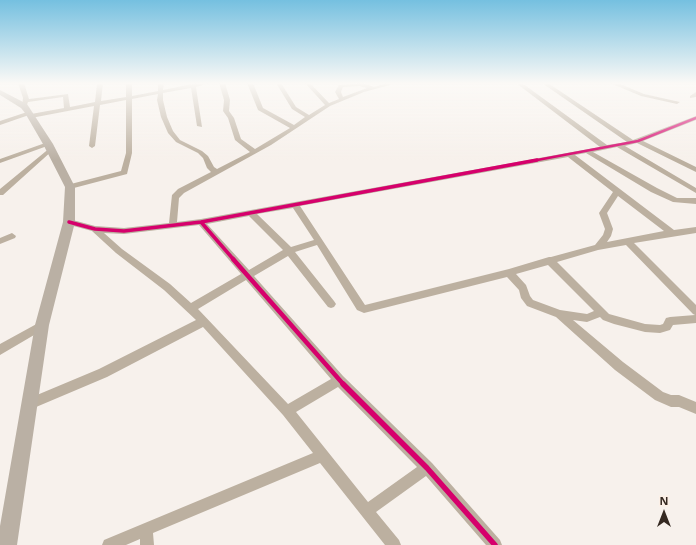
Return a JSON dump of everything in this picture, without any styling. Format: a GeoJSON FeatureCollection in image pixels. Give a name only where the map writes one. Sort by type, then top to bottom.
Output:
{"type":"FeatureCollection","features":[{"type":"Feature","properties":{"kind":"highway"},"geometry":{"type":"LineString","coordinates":[[7,545],[42,325],[69,222],[70,187],[49,146],[27,109]]}},
{"type":"Feature","properties":{"kind":"street"},"geometry":{"type":"LineString","coordinates":[[0,123],[27,109],[70,108]]}},
{"type":"Feature","properties":{"kind":"street"},"geometry":{"type":"LineString","coordinates":[[92,146],[96,108]]}},
{"type":"Feature","properties":{"kind":"street"},"geometry":{"type":"LineString","coordinates":[[70,187],[124,172],[129,153],[129,108]]}},
{"type":"Feature","properties":{"kind":"street"},"geometry":{"type":"LineString","coordinates":[[162,108],[170,132],[178,141],[200,152],[206,157],[216,172]]}},
{"type":"Feature","properties":{"kind":"street"},"geometry":{"type":"LineString","coordinates":[[198,108],[200,126]]}},
{"type":"Feature","properties":{"kind":"street"},"geometry":{"type":"LineString","coordinates":[[225,108],[231,118],[238,140],[255,152]]}},
{"type":"Feature","properties":{"kind":"street"},"geometry":{"type":"LineString","coordinates":[[260,108],[295,128]]}},
{"type":"Feature","properties":{"kind":"street"},"geometry":{"type":"LineString","coordinates":[[295,108],[309,117]]}},
{"type":"Feature","properties":{"kind":"street"},"geometry":{"type":"LineString","coordinates":[[172,226],[175,197],[181,191],[255,152],[295,128],[323,108]]}},
{"type":"Feature","properties":{"kind":"street"},"geometry":{"type":"LineString","coordinates":[[552,108],[606,148]]}},
{"type":"Feature","properties":{"kind":"street"},"geometry":{"type":"LineString","coordinates":[[584,108],[635,141],[696,170]]}},
{"type":"Feature","properties":{"kind":"street"},"geometry":{"type":"LineString","coordinates":[[69,222],[95,229],[124,231],[202,222],[606,148],[635,141],[696,118]]}},
{"type":"Feature","properties":{"kind":"street"},"geometry":{"type":"LineString","coordinates":[[618,145],[696,191]]}},
{"type":"Feature","properties":{"kind":"street"},"geometry":{"type":"LineString","coordinates":[[0,161],[49,146]]}},
{"type":"Feature","properties":{"kind":"street"},"geometry":{"type":"LineString","coordinates":[[0,193],[49,146]]}},
{"type":"Feature","properties":{"kind":"street"},"geometry":{"type":"LineString","coordinates":[[587,151],[654,190],[676,200],[696,201]]}},
{"type":"Feature","properties":{"kind":"street"},"geometry":{"type":"LineString","coordinates":[[569,154],[672,233]]}},
{"type":"Feature","properties":{"kind":"street"},"geometry":{"type":"LineString","coordinates":[[598,247],[607,236],[609,229],[603,213],[617,192]]}},
{"type":"Feature","properties":{"kind":"street"},"geometry":{"type":"LineString","coordinates":[[295,204],[362,309],[509,273],[549,260],[598,247],[696,230]]}},
{"type":"Feature","properties":{"kind":"street"},"geometry":{"type":"LineString","coordinates":[[251,213],[289,251],[331,304]]}},
{"type":"Feature","properties":{"kind":"street"},"geometry":{"type":"LineString","coordinates":[[202,222],[339,380],[427,468],[496,545]]}},
{"type":"Feature","properties":{"kind":"street"},"geometry":{"type":"LineString","coordinates":[[95,229],[119,251],[167,287],[204,321],[287,411],[322,456],[368,510],[394,545]]}},
{"type":"Feature","properties":{"kind":"street"},"geometry":{"type":"LineString","coordinates":[[0,241],[12,236]]}},
{"type":"Feature","properties":{"kind":"street"},"geometry":{"type":"LineString","coordinates":[[190,309],[289,251],[318,241]]}},
{"type":"Feature","properties":{"kind":"street"},"geometry":{"type":"LineString","coordinates":[[628,242],[696,311]]}},
{"type":"Feature","properties":{"kind":"street"},"geometry":{"type":"LineString","coordinates":[[549,260],[599,310],[614,320],[645,328],[660,329],[666,327],[670,321],[696,319]]}},
{"type":"Feature","properties":{"kind":"street"},"geometry":{"type":"LineString","coordinates":[[509,273],[523,288],[527,301],[535,306],[559,314],[580,318],[594,316],[599,310]]}},
{"type":"Feature","properties":{"kind":"street"},"geometry":{"type":"LineString","coordinates":[[559,314],[619,366],[659,396],[671,401],[679,401],[696,408]]}},
{"type":"Feature","properties":{"kind":"street"},"geometry":{"type":"LineString","coordinates":[[29,404],[103,373],[204,321]]}},
{"type":"Feature","properties":{"kind":"street"},"geometry":{"type":"LineString","coordinates":[[0,350],[42,325]]}},
{"type":"Feature","properties":{"kind":"street"},"geometry":{"type":"LineString","coordinates":[[287,411],[339,380]]}},
{"type":"Feature","properties":{"kind":"street"},"geometry":{"type":"LineString","coordinates":[[109,545],[322,456]]}},
{"type":"Feature","properties":{"kind":"street"},"geometry":{"type":"LineString","coordinates":[[368,510],[427,468]]}},
{"type":"Feature","properties":{"kind":"street"},"geometry":{"type":"LineString","coordinates":[[146,529],[147,545]]}},
{"type":"Feature","properties":{"kind":"cycle path"},"geometry":{"type":"LineString","coordinates":[[69,222],[95,229],[124,231],[201,222],[625,144],[638,141],[696,118]]}},
{"type":"Feature","properties":{"kind":"cycle path"},"geometry":{"type":"LineString","coordinates":[[201,222],[339,380],[427,468],[495,545]]}}]}
